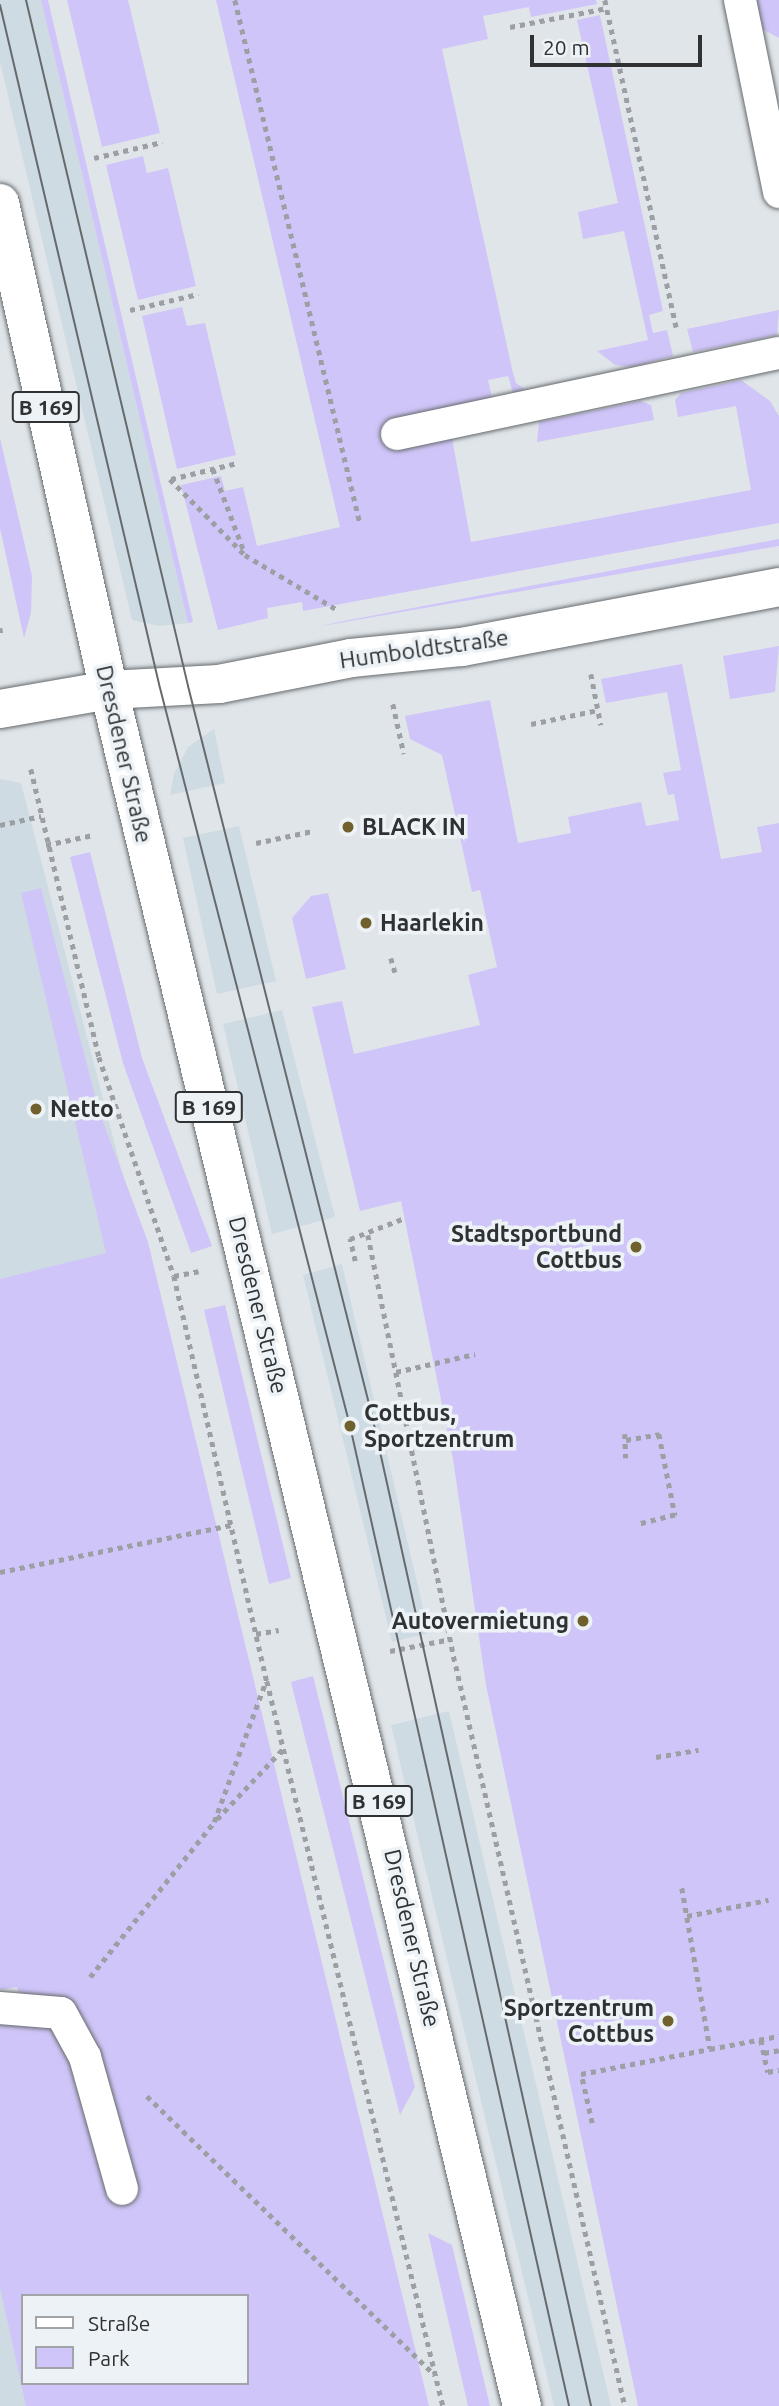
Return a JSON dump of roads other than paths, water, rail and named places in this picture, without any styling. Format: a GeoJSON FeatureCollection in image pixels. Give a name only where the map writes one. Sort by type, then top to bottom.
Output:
{"type":"FeatureCollection","features":[{"type":"Feature","properties":{"kind":"main road","name":"Dresdener Straße"},"geometry":{"type":"LineString","coordinates":[[0,203],[109,690],[522,2406]]}},
{"type":"Feature","properties":{"kind":"main road","name":"Humboldtstraße"},"geometry":{"type":"LineString","coordinates":[[0,709],[109,690],[219,684],[351,658],[462,647],[779,587]]}},
{"type":"Feature","properties":{"kind":"lane"},"geometry":{"type":"LineString","coordinates":[[740,0],[779,192]]}},
{"type":"Feature","properties":{"kind":"lane"},"geometry":{"type":"LineString","coordinates":[[397,434],[686,370],[779,353]]}},
{"type":"Feature","properties":{"kind":"lane"},"geometry":{"type":"LineString","coordinates":[[0,2008],[61,2013],[85,2057],[122,2189]]}},
{"type":"Feature","properties":{"kind":"tram line"},"geometry":{"type":"LineString","coordinates":[[26,0],[188,686],[373,1420],[591,2406]]}},
{"type":"Feature","properties":{"kind":"tram line"},"geometry":{"type":"LineString","coordinates":[[0,5],[160,688],[350,1426],[569,2406]]}},
{"type":"Feature","properties":{"kind":"place","name":"BLACK IN"},"geometry":{"type":"Point","coordinates":[348,827]}},
{"type":"Feature","properties":{"kind":"place","name":"Haarlekin"},"geometry":{"type":"Point","coordinates":[366,923]}},
{"type":"Feature","properties":{"kind":"place","name":"Netto"},"geometry":{"type":"Point","coordinates":[36,1109]}},
{"type":"Feature","properties":{"kind":"place","name":"Stadtsportbund Cottbus"},"geometry":{"type":"Point","coordinates":[636,1247]}},
{"type":"Feature","properties":{"kind":"place","name":"Cottbus, Sportzentrum"},"geometry":{"type":"Point","coordinates":[350,1426]}},
{"type":"Feature","properties":{"kind":"place","name":"Autovermietung"},"geometry":{"type":"Point","coordinates":[583,1621]}},
{"type":"Feature","properties":{"kind":"place","name":"Sportzentrum Cottbus"},"geometry":{"type":"Point","coordinates":[668,2021]}}]}
